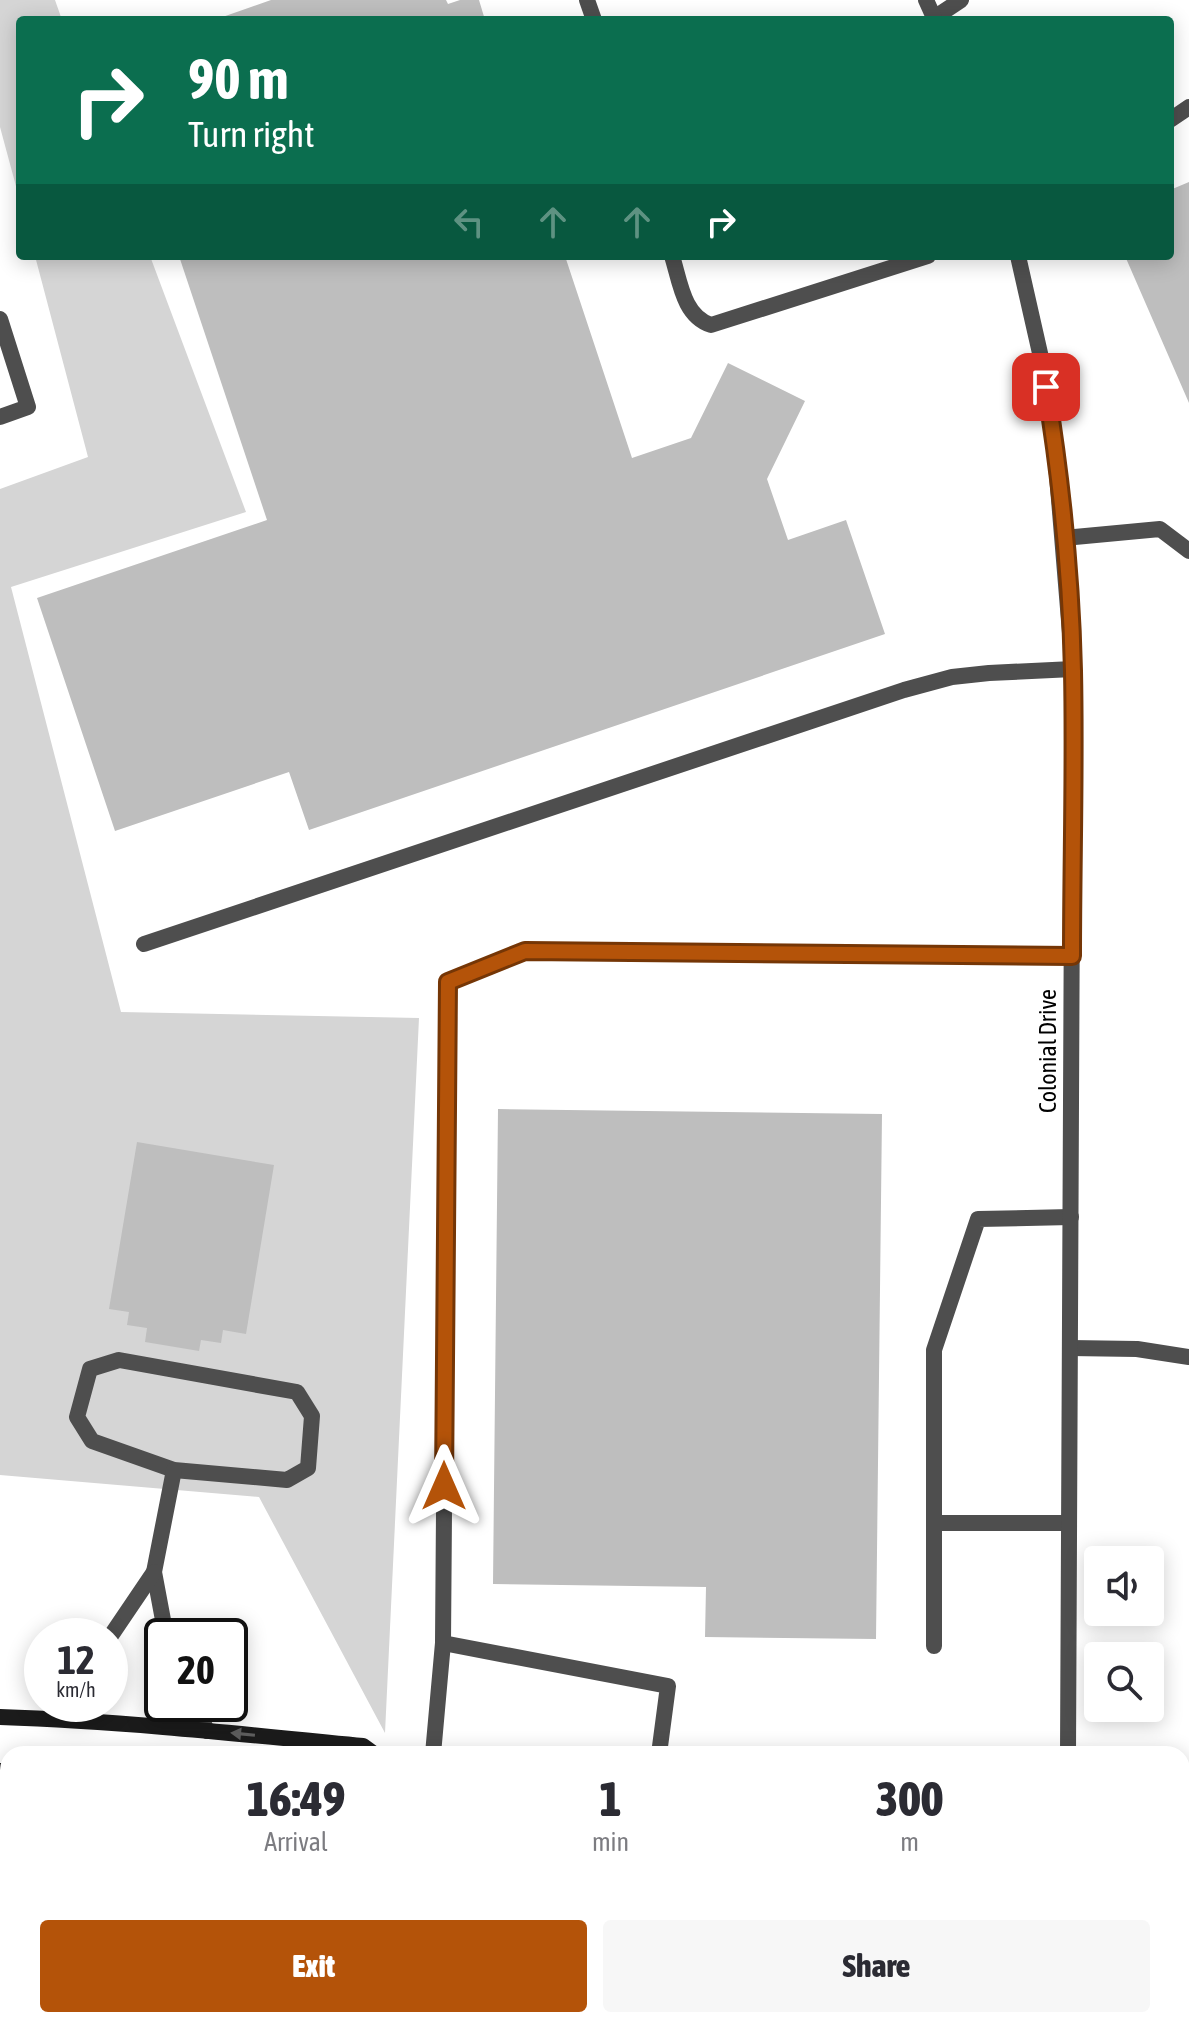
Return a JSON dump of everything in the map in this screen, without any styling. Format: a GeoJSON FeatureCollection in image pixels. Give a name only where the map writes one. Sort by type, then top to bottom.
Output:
{"type":"FeatureCollection","features":[{"type":"Feature","properties":{"kind":"main road"},"geometry":{"type":"LineString","coordinates":[[0,1717],[24,1717]]}},
{"type":"Feature","properties":{"kind":"main road"},"geometry":{"type":"LineString","coordinates":[[99,1722],[363,1746]]}},
{"type":"Feature","properties":{"kind":"street"},"geometry":{"type":"LineString","coordinates":[[938,16],[961,0]]}},
{"type":"Feature","properties":{"kind":"street"},"geometry":{"type":"LineString","coordinates":[[673,260],[691,314],[700,322],[711,325],[915,260]]}},
{"type":"Feature","properties":{"kind":"street","name":"Colonial Drive"},"geometry":{"type":"LineString","coordinates":[[1019,260],[1054,439],[1073,669],[1068,1746]]}},
{"type":"Feature","properties":{"kind":"street"},"geometry":{"type":"LineString","coordinates":[[0,319],[28,407],[0,417]]}},
{"type":"Feature","properties":{"kind":"street"},"geometry":{"type":"LineString","coordinates":[[1064,538],[1160,529],[1189,551]]}},
{"type":"Feature","properties":{"kind":"street"},"geometry":{"type":"LineString","coordinates":[[144,944],[904,690],[952,677],[1073,669]]}},
{"type":"Feature","properties":{"kind":"street"},"geometry":{"type":"LineString","coordinates":[[434,1746],[443,1643],[448,982],[525,951],[1072,956]]}},
{"type":"Feature","properties":{"kind":"street"},"geometry":{"type":"LineString","coordinates":[[934,1646],[934,1350],[978,1219],[1071,1217]]}},
{"type":"Feature","properties":{"kind":"street"},"geometry":{"type":"LineString","coordinates":[[1070,1348],[1137,1349],[1189,1357]]}},
{"type":"Feature","properties":{"kind":"street"},"geometry":{"type":"LineString","coordinates":[[119,1360],[297,1392],[312,1416],[308,1468],[287,1480],[174,1470],[92,1441],[77,1417],[90,1369],[119,1360]]}},
{"type":"Feature","properties":{"kind":"street"},"geometry":{"type":"LineString","coordinates":[[163,1618],[154,1572],[174,1470]]}},
{"type":"Feature","properties":{"kind":"street"},"geometry":{"type":"LineString","coordinates":[[934,1523],[1069,1523]]}},
{"type":"Feature","properties":{"kind":"street"},"geometry":{"type":"LineString","coordinates":[[123,1618],[154,1572]]}},
{"type":"Feature","properties":{"kind":"street"},"geometry":{"type":"LineString","coordinates":[[443,1643],[668,1686],[660,1746]]}},
{"type":"Feature","properties":{"kind":"street"},"geometry":{"type":"LineString","coordinates":[[203,1722],[207,1731]]}},
{"type":"Feature","properties":{"kind":"shaded area"},"geometry":{"type":"Polygon","coordinates":[[[0,0],[55,0],[61,16],[16,16],[16,186],[0,127],[0,0]]]}},
{"type":"Feature","properties":{"kind":"shaded area"},"geometry":{"type":"Polygon","coordinates":[[[36,260],[152,260],[246,512],[11,587],[121,1012],[419,1018],[385,1733],[259,1497],[0,1475],[0,489],[88,457],[36,260]]]}},
{"type":"Feature","properties":{"kind":"building"},"geometry":{"type":"Polygon","coordinates":[[[271,0],[446,0],[448,4],[460,0],[479,0],[484,16],[225,16],[271,0]]]}},
{"type":"Feature","properties":{"kind":"building"},"geometry":{"type":"Polygon","coordinates":[[[1189,182],[1189,403],[1127,260],[1174,260],[1174,188],[1189,182]]]}},
{"type":"Feature","properties":{"kind":"building"},"geometry":{"type":"Polygon","coordinates":[[[180,260],[566,260],[632,458],[691,438],[728,363],[805,401],[767,479],[788,540],[846,520],[885,634],[309,830],[289,772],[115,831],[37,598],[267,520],[180,260]]]}},
{"type":"Feature","properties":{"kind":"building"},"geometry":{"type":"Polygon","coordinates":[[[498,1109],[882,1114],[876,1639],[705,1637],[706,1587],[493,1584],[498,1109]]]}},
{"type":"Feature","properties":{"kind":"building"},"geometry":{"type":"Polygon","coordinates":[[[137,1142],[274,1165],[246,1334],[223,1330],[221,1343],[201,1340],[199,1351],[145,1342],[147,1328],[127,1325],[129,1312],[109,1309],[137,1142]]]}},
{"type":"Feature","properties":{"kind":"route"},"geometry":{"type":"LineString","coordinates":[[444,1486],[448,982],[525,951],[1072,956],[1073,669],[1064,538],[1046,387]]}}]}
